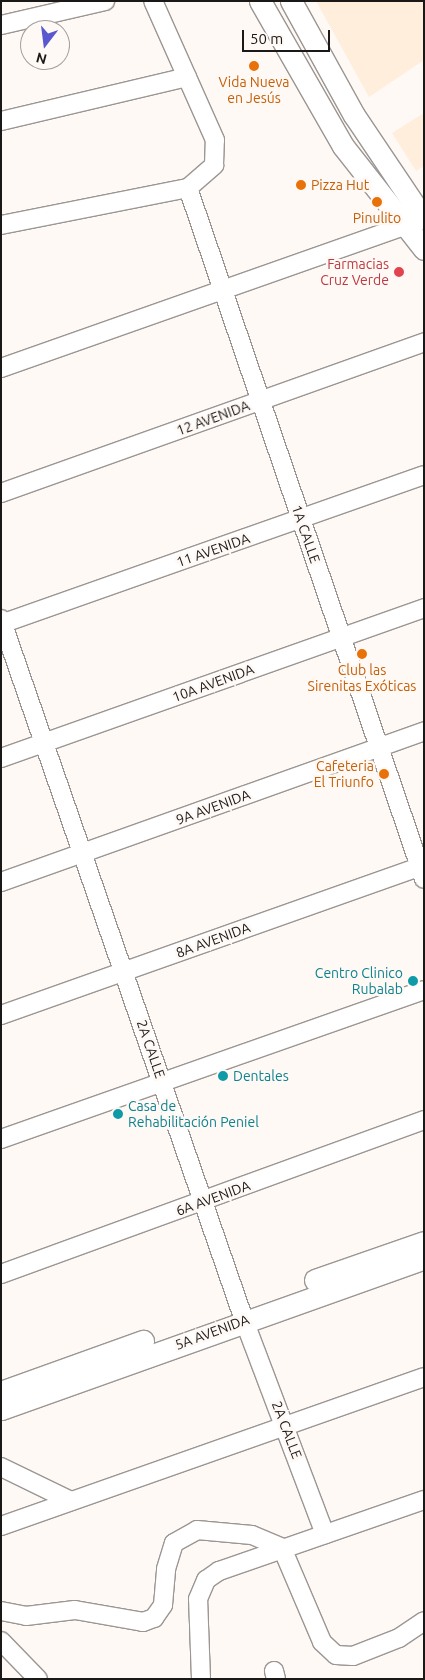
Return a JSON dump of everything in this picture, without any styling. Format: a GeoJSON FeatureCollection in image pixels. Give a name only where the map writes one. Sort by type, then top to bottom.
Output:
{"type":"FeatureCollection","features":[{"type":"Feature","properties":{"kind":"main road"},"geometry":{"type":"LineString","coordinates":[[260,1],[343,146],[414,223]]}},
{"type":"Feature","properties":{"kind":"main road"},"geometry":{"type":"LineString","coordinates":[[291,1],[354,115],[404,189],[424,249]]}},
{"type":"Feature","properties":{"kind":"main road"},"geometry":{"type":"LineString","coordinates":[[343,146],[360,154],[375,176],[390,188],[404,189]]}},
{"type":"Feature","properties":{"kind":"main road","name":"5A AVENIDA"},"geometry":{"type":"LineString","coordinates":[[1,1409],[424,1242]]}},
{"type":"Feature","properties":{"kind":"main road","name":"5A AVENIDA"},"geometry":{"type":"LineString","coordinates":[[1,1392],[242,1313],[424,1258]]}},
{"type":"Feature","properties":{"kind":"street"},"geometry":{"type":"LineString","coordinates":[[1,25],[105,1]]}},
{"type":"Feature","properties":{"kind":"street"},"geometry":{"type":"LineString","coordinates":[[1,225],[188,188],[214,165],[215,140],[153,1]]}},
{"type":"Feature","properties":{"kind":"street"},"geometry":{"type":"LineString","coordinates":[[1,121],[187,77]]}},
{"type":"Feature","properties":{"kind":"street","name":"1A CALLE"},"geometry":{"type":"LineString","coordinates":[[188,188],[422,870]]}},
{"type":"Feature","properties":{"kind":"street"},"geometry":{"type":"LineString","coordinates":[[1,368],[414,223]]}},
{"type":"Feature","properties":{"kind":"street","name":"12 AVENIDA"},"geometry":{"type":"LineString","coordinates":[[1,493],[424,342]]}},
{"type":"Feature","properties":{"kind":"street","name":"11 AVENIDA"},"geometry":{"type":"LineString","coordinates":[[2,623],[424,475]]}},
{"type":"Feature","properties":{"kind":"street","name":"10A AVENIDA"},"geometry":{"type":"LineString","coordinates":[[1,758],[424,608]]}},
{"type":"Feature","properties":{"kind":"street","name":"2A CALLE"},"geometry":{"type":"LineString","coordinates":[[2,623],[242,1313],[325,1534]]}},
{"type":"Feature","properties":{"kind":"street","name":"9A AVENIDA"},"geometry":{"type":"LineString","coordinates":[[1,882],[424,732]]}},
{"type":"Feature","properties":{"kind":"street","name":"8A AVENIDA"},"geometry":{"type":"LineString","coordinates":[[1,1014],[422,870]]}},
{"type":"Feature","properties":{"kind":"street"},"geometry":{"type":"LineString","coordinates":[[1,1139],[424,990]]}},
{"type":"Feature","properties":{"kind":"street","name":"6A AVENIDA"},"geometry":{"type":"LineString","coordinates":[[1,1274],[424,1120]]}},
{"type":"Feature","properties":{"kind":"street"},"geometry":{"type":"LineString","coordinates":[[1,1526],[286,1428],[424,1377]]}},
{"type":"Feature","properties":{"kind":"street"},"geometry":{"type":"LineString","coordinates":[[1,1467],[71,1501]]}},
{"type":"Feature","properties":{"kind":"street"},"geometry":{"type":"LineString","coordinates":[[201,1679],[198,1599],[206,1580],[219,1571],[424,1500]]}},
{"type":"Feature","properties":{"kind":"street"},"geometry":{"type":"LineString","coordinates":[[1,1611],[26,1616],[75,1610],[143,1622],[154,1618],[163,1605],[166,1569],[174,1543],[197,1530],[252,1534],[282,1548],[322,1642],[336,1655],[353,1656],[399,1638],[424,1621]]}},
{"type":"Feature","properties":{"kind":"street"},"geometry":{"type":"LineString","coordinates":[[1,1641],[38,1679]]}},
{"type":"Feature","properties":{"kind":"shaded area"},"geometry":{"type":"Polygon","coordinates":[[[316,1],[424,1],[424,60],[369,97],[316,1]]]}},
{"type":"Feature","properties":{"kind":"shaded area"},"geometry":{"type":"Polygon","coordinates":[[[424,113],[424,166],[416,171],[392,133],[424,113]]]}},
{"type":"Feature","properties":{"kind":"place","name":"Vida Nueva en Jesús"},"geometry":{"type":"Point","coordinates":[254,66]}},
{"type":"Feature","properties":{"kind":"place","name":"Pizza Hut"},"geometry":{"type":"Point","coordinates":[301,185]}},
{"type":"Feature","properties":{"kind":"place","name":"Pinulito"},"geometry":{"type":"Point","coordinates":[377,202]}},
{"type":"Feature","properties":{"kind":"place","name":"Farmacias Cruz Verde"},"geometry":{"type":"Point","coordinates":[399,272]}},
{"type":"Feature","properties":{"kind":"place","name":"Club las Sirenitas Exóticas"},"geometry":{"type":"Point","coordinates":[362,654]}},
{"type":"Feature","properties":{"kind":"place","name":"Cafeteria El Triunfo"},"geometry":{"type":"Point","coordinates":[384,774]}},
{"type":"Feature","properties":{"kind":"place","name":"Centro Clinico Rubalab"},"geometry":{"type":"Point","coordinates":[413,981]}},
{"type":"Feature","properties":{"kind":"place","name":"Dentales"},"geometry":{"type":"Point","coordinates":[223,1076]}},
{"type":"Feature","properties":{"kind":"place","name":"Casa de Rehabilitación Peniel"},"geometry":{"type":"Point","coordinates":[118,1114]}}]}
